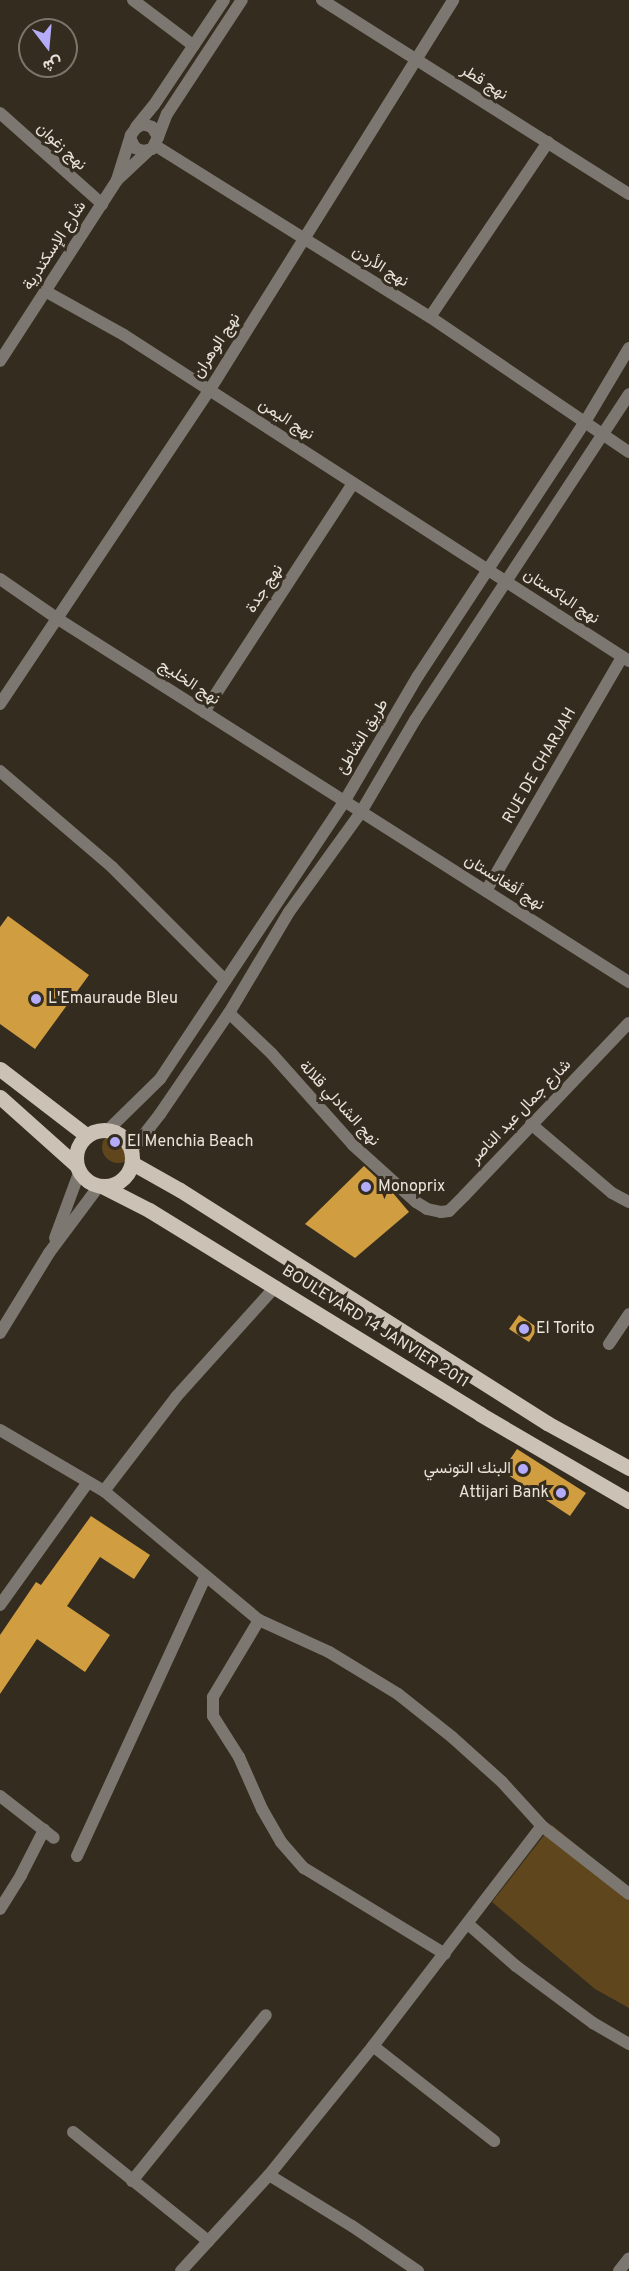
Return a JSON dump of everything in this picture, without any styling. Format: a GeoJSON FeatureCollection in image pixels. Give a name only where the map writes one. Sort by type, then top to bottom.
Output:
{"type":"FeatureCollection","features":[{"type":"Feature","properties":{"kind":"main road"},"geometry":{"type":"LineString","coordinates":[[0,1070],[86,1135]]}},
{"type":"Feature","properties":{"kind":"main road"},"geometry":{"type":"LineString","coordinates":[[0,1097],[91,1183],[110,1186],[124,1178],[132,1157],[127,1140],[109,1129],[97,1130],[86,1135],[75,1154],[78,1169]]}},
{"type":"Feature","properties":{"kind":"main road","name":"BOULEVARD 14 JANVIER 2011"},"geometry":{"type":"LineString","coordinates":[[132,1157],[547,1424],[629,1468]]}},
{"type":"Feature","properties":{"kind":"main road","name":"BOULEVARD 14 JANVIER 2011"},"geometry":{"type":"LineString","coordinates":[[100,1186],[149,1210],[276,1286],[480,1414],[629,1501]]}},
{"type":"Feature","properties":{"kind":"street"},"geometry":{"type":"LineString","coordinates":[[133,0],[194,46]]}},
{"type":"Feature","properties":{"kind":"street"},"geometry":{"type":"LineString","coordinates":[[117,180],[136,128],[224,0]]}},
{"type":"Feature","properties":{"kind":"street"},"geometry":{"type":"LineString","coordinates":[[117,180],[154,145],[167,114],[242,0]]}},
{"type":"Feature","properties":{"kind":"street","name":"نهج قطر"},"geometry":{"type":"LineString","coordinates":[[322,0],[629,194]]}},
{"type":"Feature","properties":{"kind":"street","name":"نهج الوهران"},"geometry":{"type":"LineString","coordinates":[[0,704],[209,391],[305,240],[414,59],[453,0]]}},
{"type":"Feature","properties":{"kind":"street","name":"نهج زغوان"},"geometry":{"type":"LineString","coordinates":[[0,113],[102,204]]}},
{"type":"Feature","properties":{"kind":"street"},"geometry":{"type":"LineString","coordinates":[[136,128],[143,124],[152,127],[154,145]]}},
{"type":"Feature","properties":{"kind":"street"},"geometry":{"type":"LineString","coordinates":[[131,140],[135,148],[154,145]]}},
{"type":"Feature","properties":{"kind":"street"},"geometry":{"type":"LineString","coordinates":[[430,317],[548,142]]}},
{"type":"Feature","properties":{"kind":"street","name":"نهج الأردن"},"geometry":{"type":"LineString","coordinates":[[154,145],[430,317],[629,452]]}},
{"type":"Feature","properties":{"kind":"street","name":"شارع الإسكندرية"},"geometry":{"type":"LineString","coordinates":[[0,360],[117,180]]}},
{"type":"Feature","properties":{"kind":"street","name":"نهج اليمن"},"geometry":{"type":"LineString","coordinates":[[45,291],[124,335],[506,581]]}},
{"type":"Feature","properties":{"kind":"street"},"geometry":{"type":"LineString","coordinates":[[0,334],[12,342]]}},
{"type":"Feature","properties":{"kind":"street","name":"طريق الشاطئ"},"geometry":{"type":"LineString","coordinates":[[109,1129],[160,1079],[344,802],[418,676],[585,422],[629,348]]}},
{"type":"Feature","properties":{"kind":"street"},"geometry":{"type":"LineString","coordinates":[[132,1157],[229,1013],[289,912],[361,812],[415,720],[629,394]]}},
{"type":"Feature","properties":{"kind":"street","name":"نهج جدة"},"geometry":{"type":"LineString","coordinates":[[204,712],[353,483]]}},
{"type":"Feature","properties":{"kind":"street","name":"نهج الخليج"},"geometry":{"type":"LineString","coordinates":[[0,579],[58,619],[361,812]]}},
{"type":"Feature","properties":{"kind":"street","name":"نهج الباكستان"},"geometry":{"type":"LineString","coordinates":[[506,581],[626,659]]}},
{"type":"Feature","properties":{"kind":"street","name":"RUE DE CHARJAH"},"geometry":{"type":"LineString","coordinates":[[486,891],[626,659]]}},
{"type":"Feature","properties":{"kind":"street"},"geometry":{"type":"LineString","coordinates":[[0,771],[112,867],[225,980]]}},
{"type":"Feature","properties":{"kind":"street","name":"نهج أفغانستان"},"geometry":{"type":"LineString","coordinates":[[361,812],[629,982]]}},
{"type":"Feature","properties":{"kind":"street","name":"نهج الشادلي قلالة"},"geometry":{"type":"LineString","coordinates":[[229,1013],[272,1054],[353,1145],[416,1202],[431,1210]]}},
{"type":"Feature","properties":{"kind":"street","name":"شارع جمال عبد الناصر"},"geometry":{"type":"LineString","coordinates":[[431,1210],[444,1212],[455,1206],[629,1023]]}},
{"type":"Feature","properties":{"kind":"street"},"geometry":{"type":"LineString","coordinates":[[531,1124],[612,1192],[629,1202]]}},
{"type":"Feature","properties":{"kind":"street"},"geometry":{"type":"LineString","coordinates":[[49,1253],[78,1169]]}},
{"type":"Feature","properties":{"kind":"street"},"geometry":{"type":"LineString","coordinates":[[0,1334],[49,1253],[100,1186]]}},
{"type":"Feature","properties":{"kind":"street"},"geometry":{"type":"LineString","coordinates":[[104,1491],[176,1397],[276,1286]]}},
{"type":"Feature","properties":{"kind":"street"},"geometry":{"type":"LineString","coordinates":[[609,1344],[629,1314]]}},
{"type":"Feature","properties":{"kind":"street"},"geometry":{"type":"LineString","coordinates":[[0,1430],[104,1491],[205,1578],[259,1620],[329,1652],[398,1694],[452,1737],[502,1782],[542,1826],[629,1894]]}},
{"type":"Feature","properties":{"kind":"street"},"geometry":{"type":"LineString","coordinates":[[0,1605],[88,1482]]}},
{"type":"Feature","properties":{"kind":"street"},"geometry":{"type":"LineString","coordinates":[[77,1856],[205,1578]]}},
{"type":"Feature","properties":{"kind":"street"},"geometry":{"type":"LineString","coordinates":[[259,1620],[213,1698],[213,1716],[239,1757],[262,1809],[281,1842],[304,1868],[445,1954]]}},
{"type":"Feature","properties":{"kind":"street"},"geometry":{"type":"LineString","coordinates":[[0,1796],[49,1834],[0,1909]]}},
{"type":"Feature","properties":{"kind":"street"},"geometry":{"type":"LineString","coordinates":[[180,2271],[269,2175],[445,1954],[542,1826]]}},
{"type":"Feature","properties":{"kind":"street"},"geometry":{"type":"LineString","coordinates":[[468,1924],[516,1966],[593,2024],[629,2044]]}},
{"type":"Feature","properties":{"kind":"street"},"geometry":{"type":"LineString","coordinates":[[132,2181],[266,2015]]}},
{"type":"Feature","properties":{"kind":"street"},"geometry":{"type":"LineString","coordinates":[[373,2046],[494,2141]]}},
{"type":"Feature","properties":{"kind":"street"},"geometry":{"type":"LineString","coordinates":[[74,2132],[208,2241]]}},
{"type":"Feature","properties":{"kind":"street"},"geometry":{"type":"LineString","coordinates":[[269,2175],[352,2226],[418,2271]]}},
{"type":"Feature","properties":{"kind":"street"},"geometry":{"type":"LineString","coordinates":[[619,2271],[629,2258]]}},
{"type":"Feature","properties":{"kind":"shaded area"},"geometry":{"type":"Polygon","coordinates":[[[118,1131],[129,1136],[134,1147],[129,1158],[118,1163],[107,1158],[102,1147],[107,1136],[118,1131]]]}},
{"type":"Feature","properties":{"kind":"shaded area"},"geometry":{"type":"Polygon","coordinates":[[[552,1825],[629,1888],[629,2008],[595,1989],[492,1902],[552,1825]]]}},
{"type":"Feature","properties":{"kind":"building","name":"L'Emauraude Bleu"},"geometry":{"type":"Polygon","coordinates":[[[8,916],[89,975],[35,1049],[0,1024],[0,927],[8,916]]]}},
{"type":"Feature","properties":{"kind":"building","name":"Monoprix"},"geometry":{"type":"Polygon","coordinates":[[[364,1166],[393,1193],[409,1212],[355,1258],[305,1224],[364,1166]]]}},
{"type":"Feature","properties":{"kind":"building","name":"El Torito"},"geometry":{"type":"Polygon","coordinates":[[[519,1315],[538,1328],[529,1342],[509,1329],[519,1315]]]}},
{"type":"Feature","properties":{"kind":"building"},"geometry":{"type":"Polygon","coordinates":[[[517,1449],[586,1493],[570,1516],[502,1471],[517,1449]]]}},
{"type":"Feature","properties":{"kind":"building"},"geometry":{"type":"Polygon","coordinates":[[[91,1516],[150,1555],[134,1579],[100,1557],[67,1606],[110,1635],[85,1672],[37,1639],[0,1694],[0,1635],[36,1582],[41,1585],[91,1516]]]}},
{"type":"Feature","properties":{"kind":"place","name":"L'Emauraude Bleu"},"geometry":{"type":"Point","coordinates":[36,999]}},
{"type":"Feature","properties":{"kind":"place","name":"El Menchia Beach"},"geometry":{"type":"Point","coordinates":[115,1142]}},
{"type":"Feature","properties":{"kind":"place","name":"Monoprix"},"geometry":{"type":"Point","coordinates":[366,1187]}},
{"type":"Feature","properties":{"kind":"place","name":"El Torito"},"geometry":{"type":"Point","coordinates":[524,1329]}},
{"type":"Feature","properties":{"kind":"place","name":"البنك التونسي"},"geometry":{"type":"Point","coordinates":[523,1469]}},
{"type":"Feature","properties":{"kind":"place","name":"Attijari Bank"},"geometry":{"type":"Point","coordinates":[561,1493]}}]}
